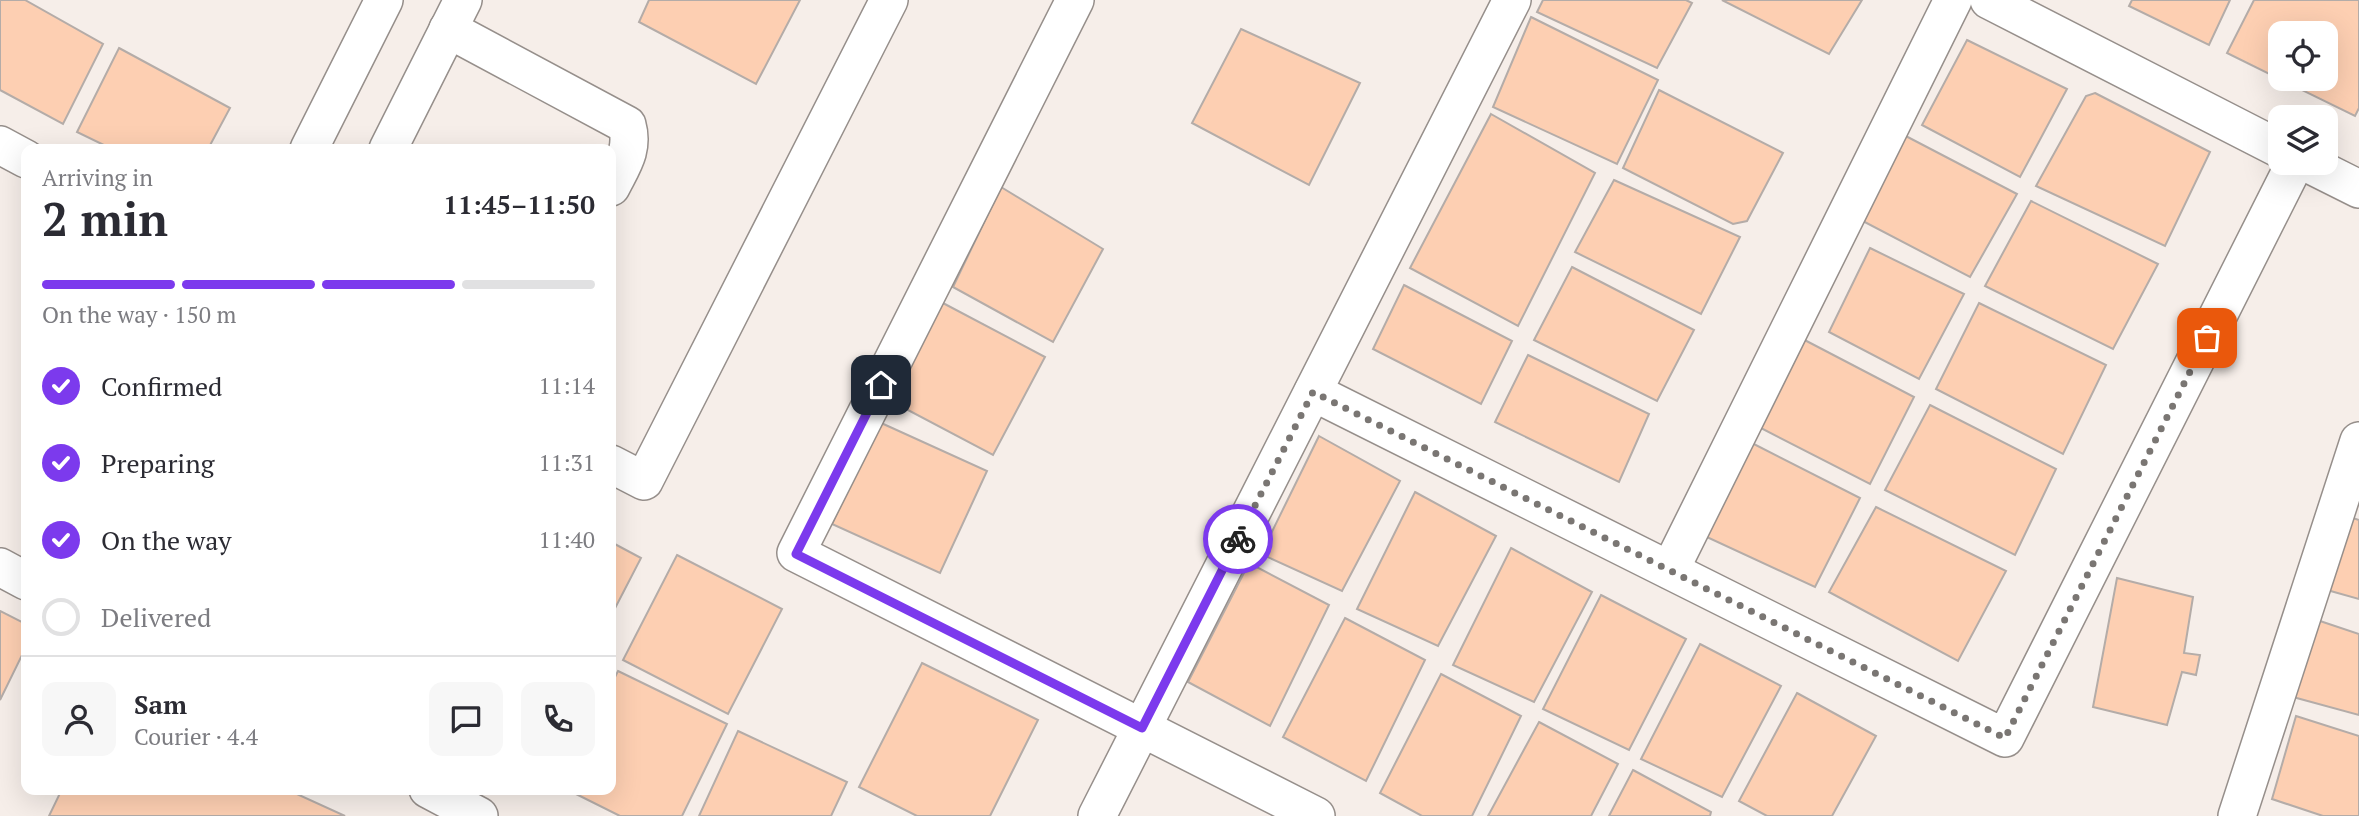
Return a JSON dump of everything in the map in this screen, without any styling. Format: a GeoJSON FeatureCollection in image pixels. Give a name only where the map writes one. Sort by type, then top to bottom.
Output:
{"type":"FeatureCollection","features":[{"type":"Feature","properties":{"kind":"street"},"geometry":{"type":"LineString","coordinates":[[312,144],[384,0]]}},
{"type":"Feature","properties":{"kind":"street"},"geometry":{"type":"LineString","coordinates":[[616,467],[643,481],[889,0]]}},
{"type":"Feature","properties":{"kind":"street"},"geometry":{"type":"LineString","coordinates":[[1075,0],[796,554],[1316,816]]}},
{"type":"Feature","properties":{"kind":"street"},"geometry":{"type":"LineString","coordinates":[[1097,816],[1511,0]]}},
{"type":"Feature","properties":{"kind":"street"},"geometry":{"type":"LineString","coordinates":[[1670,570],[1953,0]]}},
{"type":"Feature","properties":{"kind":"street"},"geometry":{"type":"LineString","coordinates":[[1989,0],[2268,143]]}},
{"type":"Feature","properties":{"kind":"street"},"geometry":{"type":"LineString","coordinates":[[391,144],[456,15],[627,125],[629,152],[616,177]]}},
{"type":"Feature","properties":{"kind":"street"},"geometry":{"type":"LineString","coordinates":[[0,145],[21,156]]}},
{"type":"Feature","properties":{"kind":"street"},"geometry":{"type":"LineString","coordinates":[[1313,392],[2005,738],[2289,175]]}},
{"type":"Feature","properties":{"kind":"street"},"geometry":{"type":"LineString","coordinates":[[2331,175],[2359,189]]}},
{"type":"Feature","properties":{"kind":"street"},"geometry":{"type":"LineString","coordinates":[[2237,816],[2359,441]]}},
{"type":"Feature","properties":{"kind":"street"},"geometry":{"type":"LineString","coordinates":[[0,567],[21,578]]}},
{"type":"Feature","properties":{"kind":"street"},"geometry":{"type":"LineString","coordinates":[[439,795],[479,816]]}},
{"type":"Feature","properties":{"kind":"building"},"geometry":{"type":"Polygon","coordinates":[[[0,0],[25,0],[103,44],[63,124],[0,90],[0,0]]]}},
{"type":"Feature","properties":{"kind":"building"},"geometry":{"type":"Polygon","coordinates":[[[649,0],[800,0],[756,84],[639,22],[649,0]]]}},
{"type":"Feature","properties":{"kind":"building"},"geometry":{"type":"Polygon","coordinates":[[[1543,0],[1686,0],[1692,3],[1657,68],[1537,12],[1543,0]]]}},
{"type":"Feature","properties":{"kind":"building"},"geometry":{"type":"Polygon","coordinates":[[[1722,0],[1862,0],[1829,54],[1722,0]]]}},
{"type":"Feature","properties":{"kind":"building"},"geometry":{"type":"Polygon","coordinates":[[[2132,0],[2230,0],[2209,45],[2129,6],[2132,0]]]}},
{"type":"Feature","properties":{"kind":"building"},"geometry":{"type":"Polygon","coordinates":[[[2254,0],[2359,0],[2359,108],[2355,116],[2338,108],[2338,105],[2304,91],[2338,91],[2338,21],[2268,21],[2268,73],[2227,53],[2254,0]]]}},
{"type":"Feature","properties":{"kind":"building"},"geometry":{"type":"Polygon","coordinates":[[[1531,17],[1658,80],[1617,164],[1493,107],[1531,17]]]}},
{"type":"Feature","properties":{"kind":"building"},"geometry":{"type":"Polygon","coordinates":[[[1241,29],[1360,83],[1309,185],[1192,123],[1241,29]]]}},
{"type":"Feature","properties":{"kind":"building"},"geometry":{"type":"Polygon","coordinates":[[[1967,40],[2067,89],[2020,177],[1922,125],[1967,40]]]}},
{"type":"Feature","properties":{"kind":"building"},"geometry":{"type":"Polygon","coordinates":[[[119,48],[230,108],[211,144],[102,144],[77,132],[119,48]]]}},
{"type":"Feature","properties":{"kind":"building"},"geometry":{"type":"Polygon","coordinates":[[[1659,90],[1783,153],[1747,221],[1733,224],[1623,168],[1659,90]]]}},
{"type":"Feature","properties":{"kind":"building"},"geometry":{"type":"Polygon","coordinates":[[[2095,93],[2210,152],[2165,246],[2036,186],[2086,96],[2095,93]]]}},
{"type":"Feature","properties":{"kind":"building"},"geometry":{"type":"Polygon","coordinates":[[[1491,114],[1595,173],[1518,326],[1410,268],[1491,114]]]}},
{"type":"Feature","properties":{"kind":"building"},"geometry":{"type":"Polygon","coordinates":[[[1900,133],[2017,194],[1970,277],[1857,218],[1900,133]]]}},
{"type":"Feature","properties":{"kind":"building"},"geometry":{"type":"Polygon","coordinates":[[[1614,180],[1740,237],[1701,314],[1575,252],[1614,180]]]}},
{"type":"Feature","properties":{"kind":"building"},"geometry":{"type":"Polygon","coordinates":[[[1001,187],[1103,249],[1053,342],[953,287],[1001,187]]]}},
{"type":"Feature","properties":{"kind":"building"},"geometry":{"type":"Polygon","coordinates":[[[2031,201],[2158,264],[2113,349],[1985,286],[2031,201]]]}},
{"type":"Feature","properties":{"kind":"building"},"geometry":{"type":"Polygon","coordinates":[[[1870,248],[1964,294],[1919,379],[1829,332],[1870,248]]]}},
{"type":"Feature","properties":{"kind":"building"},"geometry":{"type":"Polygon","coordinates":[[[1572,267],[1694,330],[1657,401],[1534,340],[1572,267]]]}},
{"type":"Feature","properties":{"kind":"building"},"geometry":{"type":"Polygon","coordinates":[[[1404,285],[1512,341],[1481,404],[1373,349],[1404,285]]]}},
{"type":"Feature","properties":{"kind":"building"},"geometry":{"type":"Polygon","coordinates":[[[941,302],[1045,357],[993,455],[889,400],[941,302]]]}},
{"type":"Feature","properties":{"kind":"building"},"geometry":{"type":"Polygon","coordinates":[[[1979,303],[2106,365],[2063,454],[1936,389],[1979,303]]]}},
{"type":"Feature","properties":{"kind":"building"},"geometry":{"type":"Polygon","coordinates":[[[1795,335],[1914,397],[1870,484],[1755,425],[1795,335]]]}},
{"type":"Feature","properties":{"kind":"building"},"geometry":{"type":"Polygon","coordinates":[[[1528,355],[1649,414],[1619,482],[1495,422],[1528,355]]]}},
{"type":"Feature","properties":{"kind":"building"},"geometry":{"type":"Polygon","coordinates":[[[1930,405],[2056,469],[2015,555],[1885,490],[1930,405]]]}},
{"type":"Feature","properties":{"kind":"building"},"geometry":{"type":"Polygon","coordinates":[[[879,422],[987,471],[940,573],[832,524],[879,422]]]}},
{"type":"Feature","properties":{"kind":"building"},"geometry":{"type":"Polygon","coordinates":[[[1319,436],[1400,481],[1342,591],[1261,554],[1319,436]]]}},
{"type":"Feature","properties":{"kind":"building"},"geometry":{"type":"Polygon","coordinates":[[[1746,440],[1860,498],[1815,587],[1696,532],[1746,440]]]}},
{"type":"Feature","properties":{"kind":"building"},"geometry":{"type":"Polygon","coordinates":[[[1415,492],[1496,536],[1438,646],[1357,609],[1415,492]]]}},
{"type":"Feature","properties":{"kind":"building"},"geometry":{"type":"Polygon","coordinates":[[[1876,507],[2006,571],[1958,661],[1829,592],[1876,507]]]}},
{"type":"Feature","properties":{"kind":"building"},"geometry":{"type":"Polygon","coordinates":[[[2347,516],[2359,520],[2359,599],[2327,590],[2347,516]]]}},
{"type":"Feature","properties":{"kind":"building"},"geometry":{"type":"Polygon","coordinates":[[[616,545],[641,558],[616,606],[616,545]]]}},
{"type":"Feature","properties":{"kind":"building"},"geometry":{"type":"Polygon","coordinates":[[[1511,548],[1592,592],[1534,702],[1453,665],[1511,548]]]}},
{"type":"Feature","properties":{"kind":"building"},"geometry":{"type":"Polygon","coordinates":[[[677,555],[782,609],[728,714],[623,660],[677,555]]]}},
{"type":"Feature","properties":{"kind":"building"},"geometry":{"type":"Polygon","coordinates":[[[1249,563],[1329,605],[1270,726],[1188,682],[1249,563]]]}},
{"type":"Feature","properties":{"kind":"building"},"geometry":{"type":"Polygon","coordinates":[[[2117,578],[2193,597],[2184,653],[2200,655],[2196,675],[2182,672],[2167,725],[2093,707],[2117,578]]]}},
{"type":"Feature","properties":{"kind":"building"},"geometry":{"type":"Polygon","coordinates":[[[1601,595],[1686,639],[1629,750],[1543,709],[1601,595]]]}},
{"type":"Feature","properties":{"kind":"building"},"geometry":{"type":"Polygon","coordinates":[[[0,611],[21,622],[21,657],[0,700],[0,611]]]}},
{"type":"Feature","properties":{"kind":"building"},"geometry":{"type":"Polygon","coordinates":[[[1345,618],[1425,660],[1366,781],[1283,737],[1345,618]]]}},
{"type":"Feature","properties":{"kind":"building"},"geometry":{"type":"Polygon","coordinates":[[[2317,620],[2359,634],[2359,715],[2293,697],[2317,620]]]}},
{"type":"Feature","properties":{"kind":"building"},"geometry":{"type":"Polygon","coordinates":[[[1700,644],[1781,686],[1722,797],[1641,759],[1700,644]]]}},
{"type":"Feature","properties":{"kind":"building"},"geometry":{"type":"Polygon","coordinates":[[[922,663],[1038,720],[990,816],[917,816],[859,787],[922,663]]]}},
{"type":"Feature","properties":{"kind":"building"},"geometry":{"type":"Polygon","coordinates":[[[618,671],[727,724],[682,816],[620,816],[578,795],[616,795],[618,671]]]}},
{"type":"Feature","properties":{"kind":"building"},"geometry":{"type":"Polygon","coordinates":[[[1441,674],[1521,716],[1472,816],[1422,816],[1380,793],[1441,674]]]}},
{"type":"Feature","properties":{"kind":"building"},"geometry":{"type":"Polygon","coordinates":[[[1797,693],[1876,736],[1832,816],[1767,816],[1739,801],[1797,693]]]}},
{"type":"Feature","properties":{"kind":"building"},"geometry":{"type":"Polygon","coordinates":[[[2296,716],[2359,736],[2359,816],[2323,816],[2272,799],[2296,716]]]}},
{"type":"Feature","properties":{"kind":"building"},"geometry":{"type":"Polygon","coordinates":[[[1539,722],[1618,764],[1591,816],[1488,816],[1539,722]]]}},
{"type":"Feature","properties":{"kind":"building"},"geometry":{"type":"Polygon","coordinates":[[[738,731],[847,782],[831,816],[699,816],[738,731]]]}},
{"type":"Feature","properties":{"kind":"building"},"geometry":{"type":"Polygon","coordinates":[[[1633,770],[1711,812],[1710,816],[1609,816],[1633,770]]]}},
{"type":"Feature","properties":{"kind":"building"},"geometry":{"type":"Polygon","coordinates":[[[59,795],[299,795],[345,816],[49,816],[59,795]]]}},
{"type":"Feature","properties":{"kind":"way so far"},"geometry":{"type":"LineString","coordinates":[[1238,539],[1313,392],[2005,738],[2207,338]]}},
{"type":"Feature","properties":{"kind":"route"},"geometry":{"type":"LineString","coordinates":[[881,385],[796,554],[1142,728],[1238,539]]}}]}
